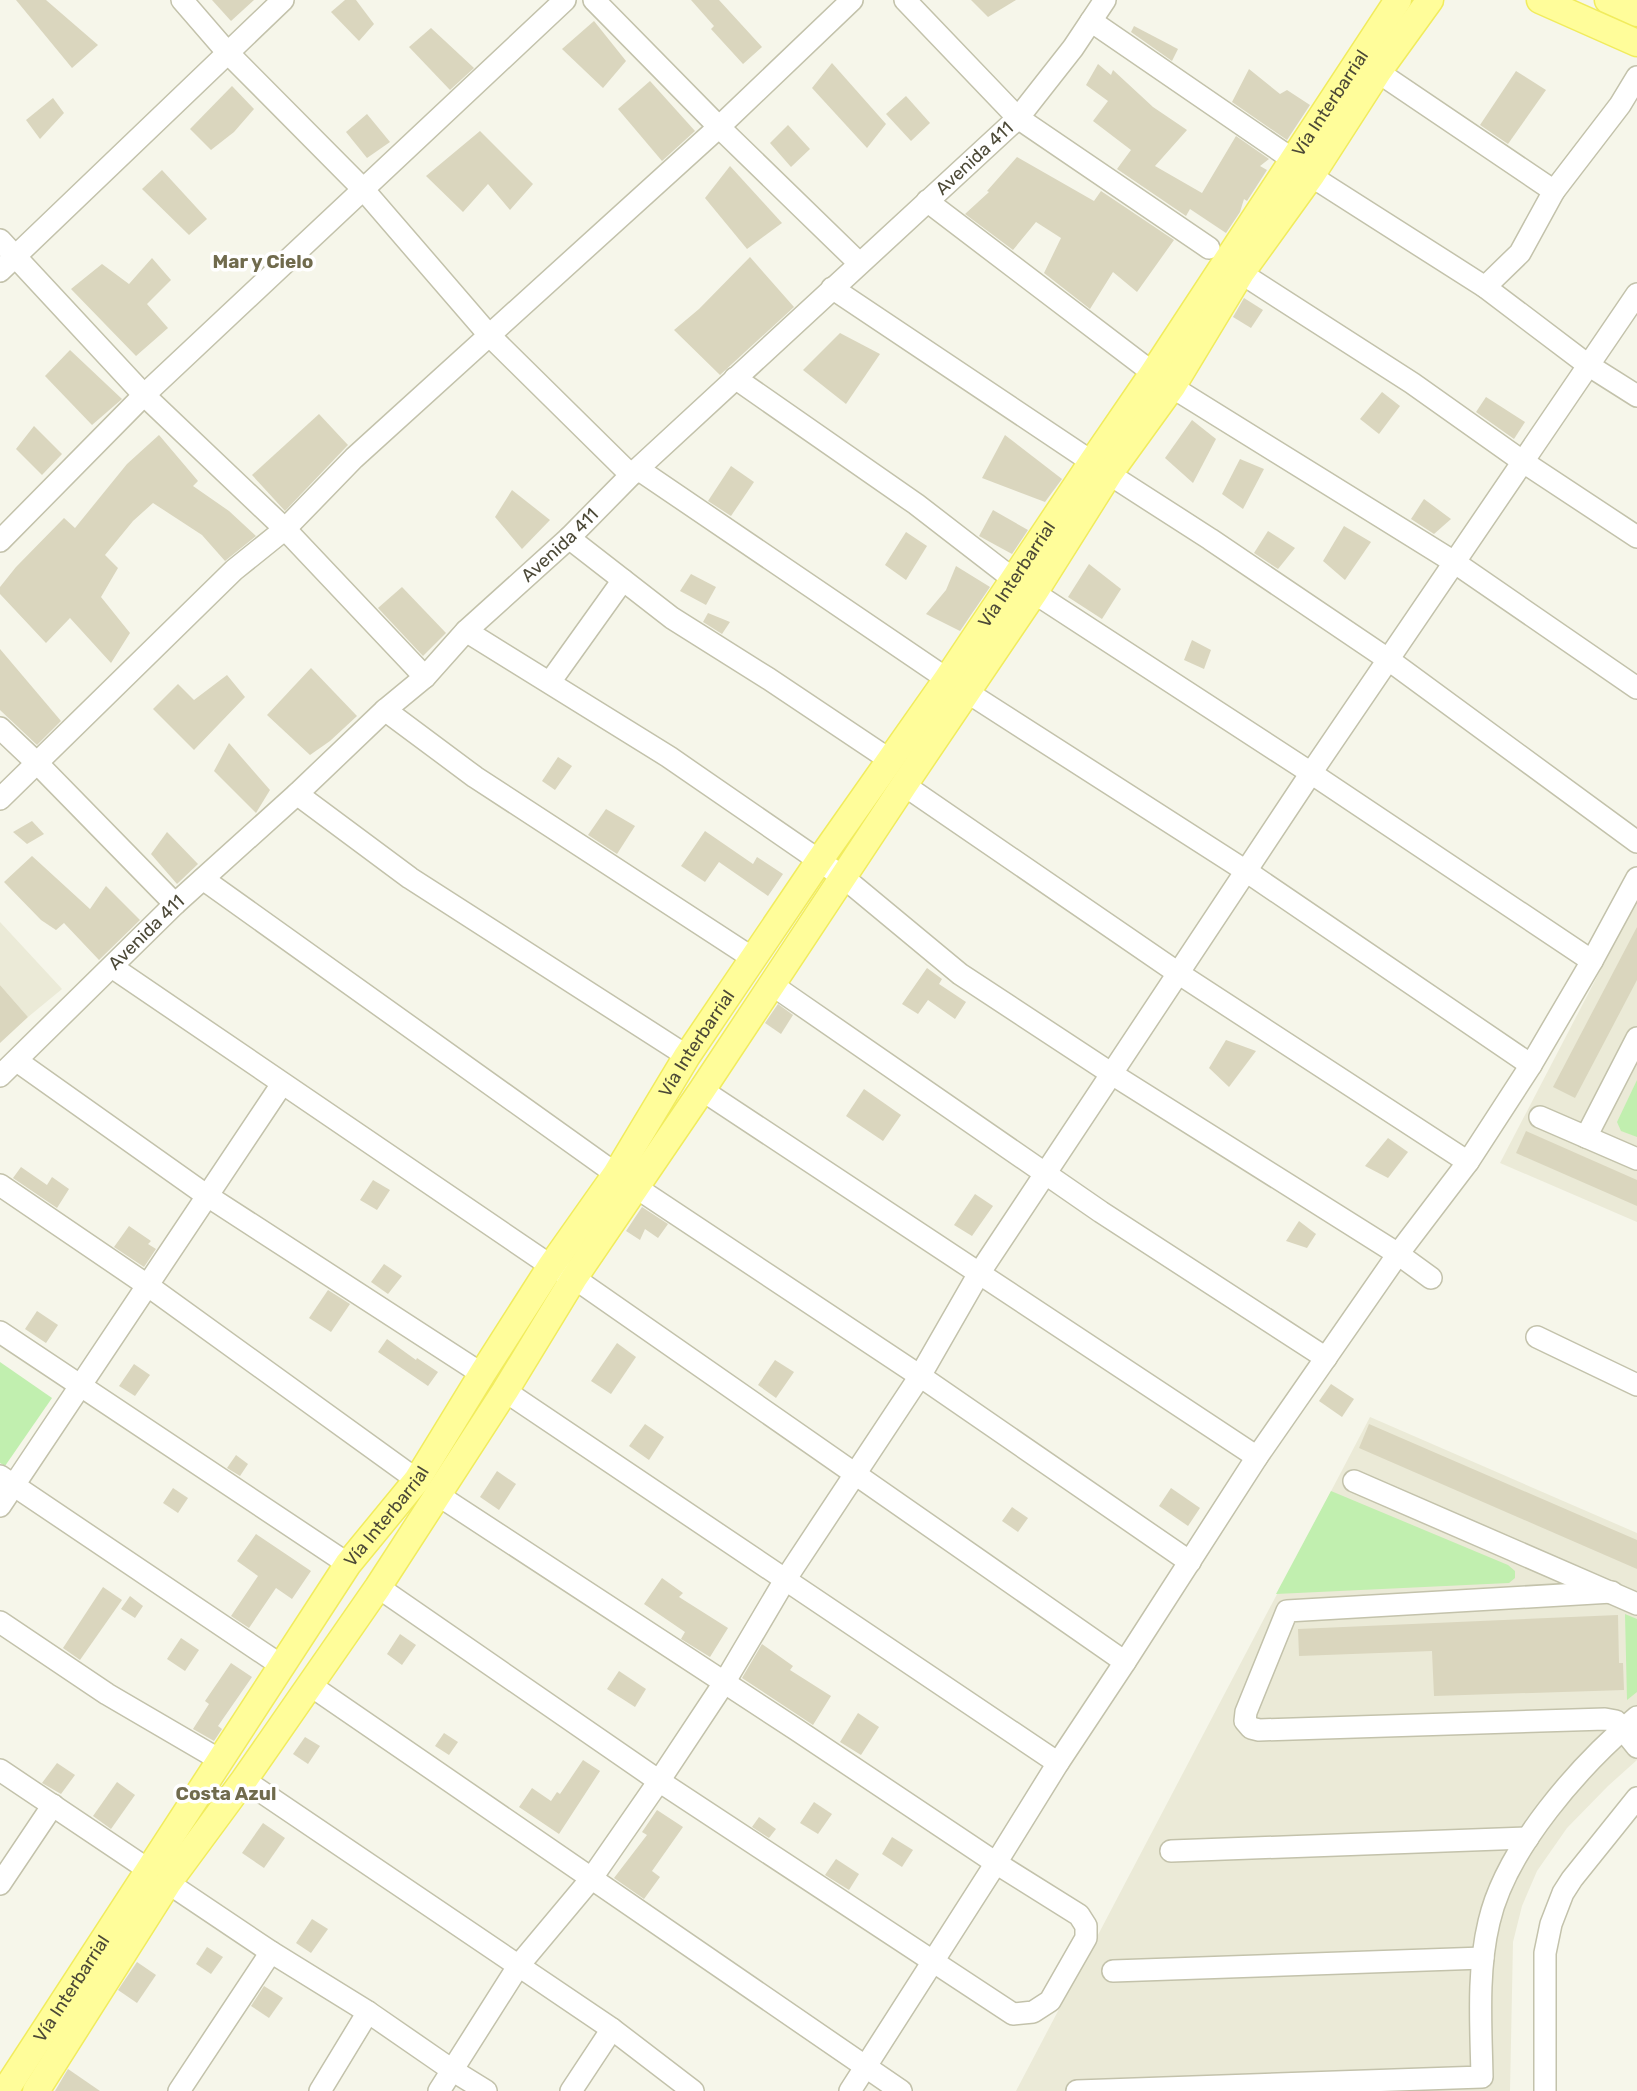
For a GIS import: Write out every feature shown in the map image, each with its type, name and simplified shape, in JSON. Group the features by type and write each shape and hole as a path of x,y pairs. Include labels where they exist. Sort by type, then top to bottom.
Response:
{"main road":[{"name":"Vía Interbarrial","path":"5,2091 158,1876 244,1780 378,1587 482,1374 562,1272 626,1181 702,1090 904,785 957,686 1101,468 1241,273 1398,0"},
{"name":"Vía Interbarrial","path":"1163,380 1301,167 1378,72 1430,0"},
{"path":"1540,0 1637,43"},
{"name":"Vía Interbarrial","path":"626,1181 687,1056 890,760 957,686"},
{"name":"Vía Interbarrial","path":"36,2091 158,1876 220,1760 348,1564 427,1488 505,1391 562,1272"}],"street":[{"path":"181,0 227,52 363,190 489,335 634,472 957,686 1245,871 1531,1065"},
{"path":"0,271 283,0"},
{"path":"0,541 144,395 565,0"},
{"path":"594,0 859,263"},
{"path":"0,799 234,570 285,529 354,458 719,127 852,0"},
{"path":"905,0 1018,118 1209,248"},
{"name":"Avenida 411","path":"0,1076 175,904 425,677 466,631 569,538 634,472 1018,118 1104,0"},
{"path":"1091,21 1301,167 1485,287 1588,365 1637,396"},
{"path":"1378,72 1554,191"},
{"path":"1485,287 1520,253 1554,191 1620,105 1637,77"},
{"path":"927,201 1163,380 1454,562 1637,688"},
{"path":"0,240 144,395 285,529 425,677"},
{"path":"1241,273 1412,383 1522,461 1637,537"},
{"path":"832,288 1389,660 1637,842"},
{"path":"439,2091 519,1965 591,1879 659,1781 724,1683 785,1580 920,1376 978,1275 1045,1173 1311,773 1637,294"},
{"path":"735,378 916,504 1024,586 1592,961"},
{"path":"569,538 672,618 890,760"},
{"path":"550,682 623,580"},
{"path":"466,631 669,757 843,877 960,974 1111,1074 1398,1254 1431,1278"},
{"path":"386,710 475,777 754,958"},
{"path":"0,727 175,904"},
{"path":"904,785 1178,973 1468,1162"},
{"path":"297,794 411,878 687,1056"},
{"path":"203,878 626,1181 920,1376 1190,1562"},
{"path":"850,2091 1058,1763 1257,1457 1398,1254 1468,1162 1531,1065 1637,878"},
{"path":"112,967 855,1472 1125,1662"},
{"path":"771,984 1111,1218 1326,1358"},
{"path":"1586,1137 1637,1038"},
{"path":"17,1061 206,1195 482,1374"},
{"path":"0,1506 7,1480 79,1386 282,1084"},
{"path":"702,1090 1257,1457"},
{"path":"1540,1117 1637,1159"},
{"path":"0,1185 147,1285 427,1488 1079,1915 1086,1926 1086,1938 1050,2001 1033,2012 1013,2014 659,1781 378,1587"},
{"path":"0,1332 348,1564"},
{"path":"1537,1337 1637,1385"},
{"path":"505,1391 1058,1763"},
{"path":"7,1480 282,1666"},
{"path":"1354,1481 1637,1604"},
{"path":"1612,1592 1287,1611 1246,1712 1245,1721 1251,1728 1259,1730 1605,1718 1630,1723"},
{"path":"0,1622 107,1694 220,1760"},
{"path":"310,1685 901,2091"},
{"path":"1630,1723 1637,1747"},
{"path":"1077,2091 1482,2077 1483,1958 1495,1900 1528,1838 1576,1778 1630,1723"},
{"path":"0,1770 271,1952 368,2012 486,2091"},
{"path":"244,1780 612,2029 693,2091"},
{"path":"1545,2091 1545,1953 1551,1924 1563,1893 1572,1879 1637,1798"},
{"path":"0,1884 53,1805"},
{"path":"1171,1851 1528,1838"},
{"path":"179,2091 271,1952"},
{"path":"1112,1971 1483,1958"},
{"path":"320,2091 368,2012"},
{"path":"571,2091 612,2029"}],"shaded area":[{"path":"1637,900 1637,1222 1500,1163"},
{"path":"0,922 62,989 28,1017 0,985"},
{"path":"1370,1417 1637,1533 1637,1760 1567,1828 1537,1871 1522,1906 1513,1942 1510,2091 1016,2091"}],"green space":[{"path":"1637,1080 1637,1137 1621,1131 1617,1122"},
{"path":"0,1362 52,1398 5,1466 0,1463"},
{"path":"1331,1491 1508,1565 1515,1571 1515,1578 1509,1583 1276,1594"},
{"path":"1625,1614 1637,1619 1637,1692 1627,1700"}],"building":[{"path":"16,0 46,0 98,45 72,68"},
{"path":"212,0 254,0 231,21"},
{"path":"345,0 356,0 374,24 359,41 331,12"},
{"path":"691,0 719,0 762,47 743,64 711,29 714,26"},
{"path":"971,0 1016,0 988,17"},
{"path":"594,21 626,61 603,88 562,49"},
{"path":"1134,26 1178,49 1172,61 1131,32"},
{"path":"431,28 474,68 450,90 409,47"},
{"path":"832,63 886,124 867,148 812,88"},
{"path":"1098,64 1111,75 1113,70 1153,107 1187,130 1155,166 1202,193 1236,136 1269,159 1260,166 1267,170 1247,201 1244,199 1240,212 1226,233 1190,209 1186,216 1117,169 1131,150 1093,121 1108,101 1086,85"},
{"path":"1249,69 1280,94 1287,90 1310,105 1287,140 1232,102"},
{"path":"1516,71 1546,90 1508,144 1480,125"},
{"path":"650,81 695,131 662,161 618,109"},
{"path":"232,86 254,109 234,132 211,150 190,129"},
{"path":"906,96 930,123 911,141 886,114"},
{"path":"53,98 64,113 40,139 26,120"},
{"path":"367,114 390,142 367,158 346,132"},
{"path":"788,125 810,149 791,167 770,143"},
{"path":"480,131 533,184 510,210 488,184 463,212 426,176"},
{"path":"1017,157 1094,201 1101,191 1174,240 1137,292 1113,272 1090,309 1044,273 1061,238 1036,222 1013,250 965,214 989,192 987,191"},
{"path":"730,166 782,223 747,249 705,198"},
{"path":"162,170 207,219 189,235 142,189"},
{"path":"750,257 794,307 720,375 674,330 699,309"},
{"path":"152,258 171,280 147,304 168,328 136,356 71,289 102,264 129,284"},
{"path":"1244,298 1263,310 1251,328 1233,317"},
{"path":"840,333 880,354 846,404 803,370"},
{"path":"70,350 122,399 92,425 45,376"},
{"path":"1382,392 1400,406 1379,434 1360,419"},
{"path":"1486,397 1525,422 1514,439 1476,412"},
{"path":"319,414 348,445 285,511 252,475"},
{"path":"1192,420 1216,439 1193,483 1165,458"},
{"path":"34,426 62,454 42,475 16,449"},
{"path":"159,435 198,481 193,486 229,511 256,536 225,561 202,535 153,503 133,521 105,555 118,568 101,597 130,633 111,663 70,618 46,643 0,594 0,587 64,518 75,528 127,464"},
{"path":"1005,435 1062,479 1045,502 982,478"},
{"path":"1240,459 1264,469 1243,509 1222,494"},
{"path":"731,466 754,482 731,516 708,501"},
{"path":"512,490 550,520 522,549 495,517"},
{"path":"1424,499 1451,519 1434,534 1411,519"},
{"path":"993,510 1028,530 1012,554 979,536"},
{"path":"1344,526 1371,542 1345,580 1323,561"},
{"path":"1268,531 1295,548 1278,569 1254,553"},
{"path":"906,532 927,546 906,580 885,565"},
{"path":"1089,564 1121,589 1102,619 1068,597"},
{"path":"956,566 990,587 960,631 926,614 946,590"},
{"path":"691,574 716,587 706,605 680,591"},
{"path":"402,587 446,633 423,656 378,608"},
{"path":"708,613 730,622 722,634 703,622"},
{"path":"1192,640 1211,650 1204,669 1184,660"},
{"path":"0,649 61,721 37,745 0,710"},
{"path":"311,668 357,716 310,755 267,715"},
{"path":"227,675 245,697 194,750 153,709 178,684 194,700"},
{"path":"229,743 270,790 256,813 214,771"},
{"path":"558,757 572,766 555,790 542,781"},
{"path":"606,809 635,826 617,854 588,835"},
{"path":"32,821 44,834 27,844 13,832"},
{"path":"705,831 753,864 757,857 783,874 768,896 719,862 705,882 681,866"},
{"path":"167,832 198,864 177,884 151,854"},
{"path":"32,856 90,909 106,886 140,920 99,960 64,923 56,930 41,920 4,882"},
{"path":"1637,927 1637,980 1575,1098 1553,1087"},
{"path":"927,968 942,979 939,984 966,1002 955,1019 928,1000 918,1014 902,1004"},
{"path":"0,985 28,1017 0,1043"},
{"path":"778,1004 793,1015 781,1034 765,1023"},
{"path":"1226,1040 1256,1051 1229,1087 1209,1068"},
{"path":"864,1089 901,1115 883,1141 846,1116"},
{"path":"1526,1131 1637,1180 1637,1206 1516,1153"},
{"path":"1388,1138 1408,1152 1388,1178 1365,1166"},
{"path":"21,1167 47,1185 52,1177 69,1189 57,1208 13,1178"},
{"path":"373,1180 390,1190 377,1210 360,1200"},
{"path":"975,1194 993,1206 972,1236 954,1225"},
{"path":"642,1207 668,1224 658,1238 645,1229 640,1240 626,1231"},
{"path":"1299,1221 1316,1234 1307,1248 1286,1241"},
{"path":"129,1226 151,1241 148,1244 156,1249 144,1267 114,1247"},
{"path":"384,1264 402,1276 388,1294 371,1282"},
{"path":"328,1290 350,1304 331,1332 309,1318"},
{"path":"37,1311 58,1325 46,1343 25,1329"},
{"path":"387,1339 438,1372 428,1386 378,1352"},
{"path":"617,1343 636,1357 611,1394 591,1381"},
{"path":"775,1360 794,1372 776,1398 758,1385"},
{"path":"134,1364 150,1375 135,1396 119,1386"},
{"path":"1331,1384 1354,1399 1342,1417 1319,1401"},
{"path":"645,1424 664,1437 649,1460 629,1446"},
{"path":"1369,1424 1637,1540 1637,1569 1359,1448"},
{"path":"236,1455 248,1464 240,1476 227,1468"},
{"path":"497,1471 516,1484 499,1510 480,1497"},
{"path":"173,1488 188,1498 178,1513 163,1503"},
{"path":"1171,1488 1200,1508 1188,1526 1159,1506"},
{"path":"1012,1507 1028,1518 1018,1532 1002,1521"},
{"path":"256,1534 311,1571 292,1599 276,1588 249,1628 231,1616 258,1576 237,1561"},
{"path":"662,1578 683,1593 679,1597 728,1628 710,1657 681,1639 685,1632 644,1604"},
{"path":"103,1587 122,1600 80,1660 63,1648"},
{"path":"130,1596 143,1606 135,1618 121,1609"},
{"path":"1618,1615 1619,1663 1623,1663 1624,1690 1434,1696 1432,1651 1299,1656 1298,1629"},
{"path":"400,1634 416,1645 402,1665 387,1654"},
{"path":"181,1638 199,1650 185,1671 167,1659"},
{"path":"762,1644 793,1666 790,1670 831,1696 813,1725 742,1678"},
{"path":"231,1663 252,1677 218,1726 222,1729 214,1741 193,1729 209,1704 205,1701"},
{"path":"619,1671 646,1689 635,1707 607,1689"},
{"path":"858,1713 879,1727 861,1755 840,1742"},
{"path":"444,1733 458,1742 449,1755 435,1746"},
{"path":"305,1737 320,1746 308,1764 293,1754"},
{"path":"583,1760 600,1771 559,1834 519,1807 532,1788 551,1801 557,1792 560,1794"},
{"path":"57,1763 75,1775 61,1794 42,1783"},
{"path":"117,1782 135,1795 111,1829 93,1816"},
{"path":"814,1802 832,1814 818,1834 800,1823"},
{"path":"657,1810 683,1827 652,1871 660,1877 644,1899 614,1878 647,1835 642,1832"},
{"path":"759,1817 776,1829 769,1838 752,1827"},
{"path":"263,1823 285,1838 264,1868 242,1853"},
{"path":"892,1837 913,1850 902,1867 882,1854"},
{"path":"836,1859 859,1874 849,1890 825,1875"},
{"path":"312,1919 328,1929 311,1953 296,1943"},
{"path":"207,1947 223,1957 211,1974 196,1964"},
{"path":"137,1962 156,1975 137,2003 118,1990"},
{"path":"264,1986 283,1998 269,2018 251,2006"},
{"path":"68,2069 100,2091 55,2091"}],"district":[{"name":"Mar y Cielo","path":"263,261"},
{"name":"Costa Azul","path":"226,1793"}]}
